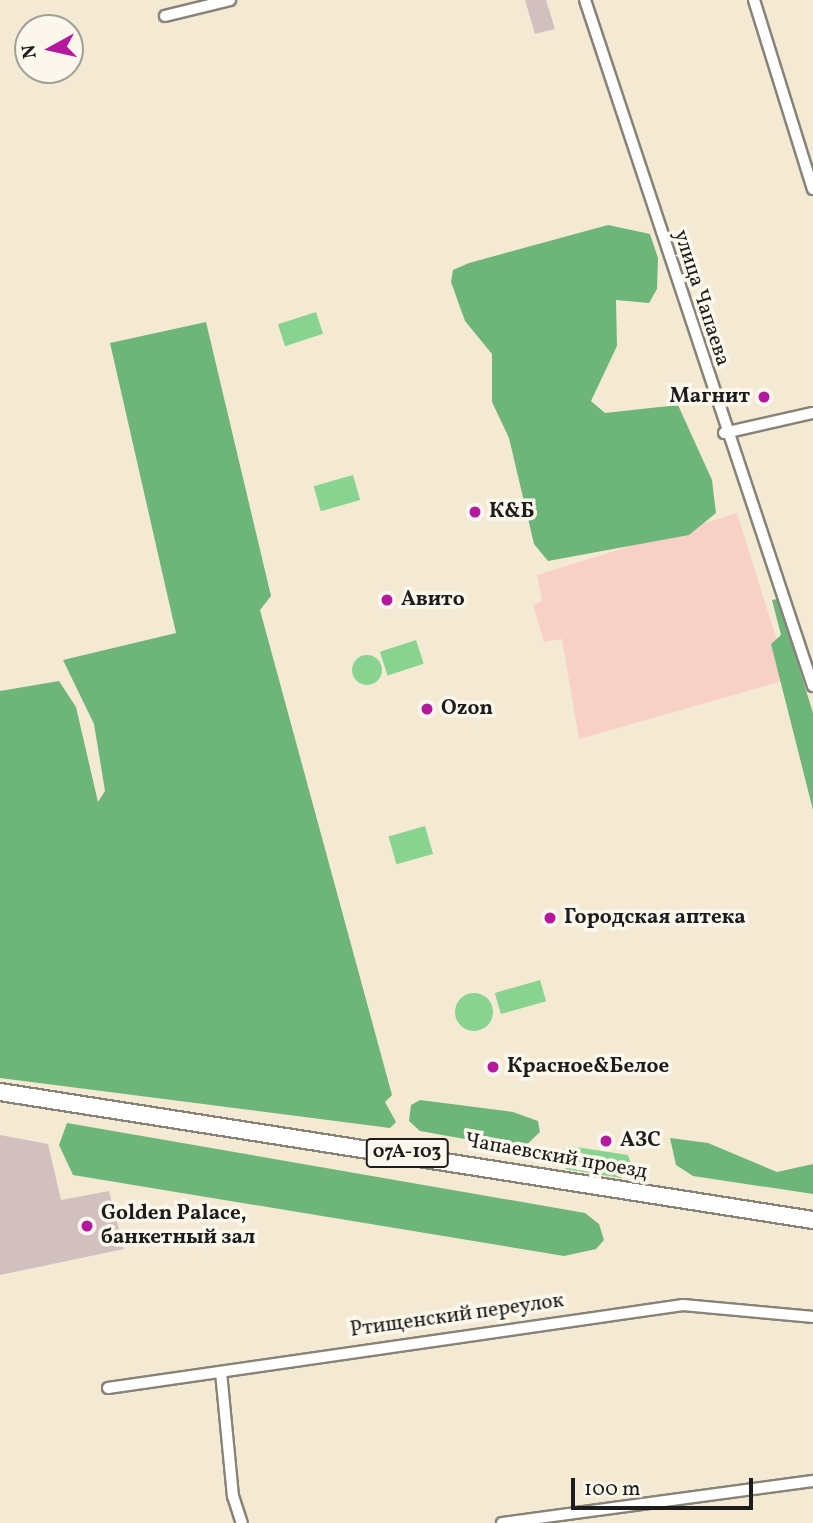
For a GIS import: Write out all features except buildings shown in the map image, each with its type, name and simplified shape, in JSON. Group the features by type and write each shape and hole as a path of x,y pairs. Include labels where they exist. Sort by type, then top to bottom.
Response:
{"main road":[{"name":"Чапаевский проезд","path":"0,1092 813,1220"}],"street":[{"path":"165,16 230,0"},
{"name":"улица Чапаева","path":"585,0 724,433 813,686"},
{"path":"754,0 813,189"},
{"path":"724,433 813,413"},
{"name":"Ртищенский переулок","path":"108,1388 683,1305 813,1317"},
{"path":"221,1372 233,1496 242,1523"},
{"path":"502,1523 813,1480"}],"shaded area":[{"path":"525,0 546,0 555,29 535,34"},
{"path":"737,513 789,679 579,739 562,639 544,642 533,605 542,601 537,575"},
{"path":"0,1135 48,1144 61,1200 109,1191 124,1249 0,1275"}],"green space":[{"path":"608,225 650,234 658,258 657,289 649,303 616,300 617,346 591,401 605,413 678,405 712,480 716,513 689,535 548,561 534,544 509,438 492,402 492,354 465,321 451,282 453,270 469,263"},
{"path":"316,312 323,334 285,346 278,324"},
{"path":"206,322 271,596 260,610 392,1095 385,1102 396,1122 390,1128 0,1078 0,691 59,681 76,707 98,802 105,791 94,724 63,660 176,633 110,343"},
{"path":"353,475 360,500 321,511 314,486"},
{"path":"778,599 813,713 813,810 771,644 781,635 772,600"},
{"path":"416,640 424,664 388,676 380,652"},
{"path":"367,655 378,659 382,670 378,681 367,685 356,681 352,670 356,659"},
{"path":"425,826 433,854 396,864 388,836"},
{"path":"540,980 546,1001 501,1014 495,993"},
{"path":"474,993 487,999 493,1012 487,1025 474,1031 461,1025 455,1012 461,999"},
{"path":"420,1100 513,1112 538,1121 540,1132 522,1149 420,1131 409,1121 411,1105"},
{"path":"67,1123 585,1213 599,1224 604,1240 596,1249 564,1256 73,1175 59,1145"},
{"path":"670,1138 708,1143 777,1172 813,1164 813,1194 693,1176 676,1165"},
{"path":"569,1146 628,1155 634,1172 621,1178 565,1169 560,1152"}],"place":[{"name":"Магнит","path":"764,397"},
{"name":"К&Б","path":"475,512"},
{"name":"Авито","path":"387,600"},
{"name":"Ozon","path":"427,709"},
{"name":"Городская аптека","path":"550,918"},
{"name":"Красное&Белое","path":"493,1067"},
{"name":"АЗС","path":"606,1141"},
{"name":"Golden Palace, банкетный зал","path":"87,1226"}]}
